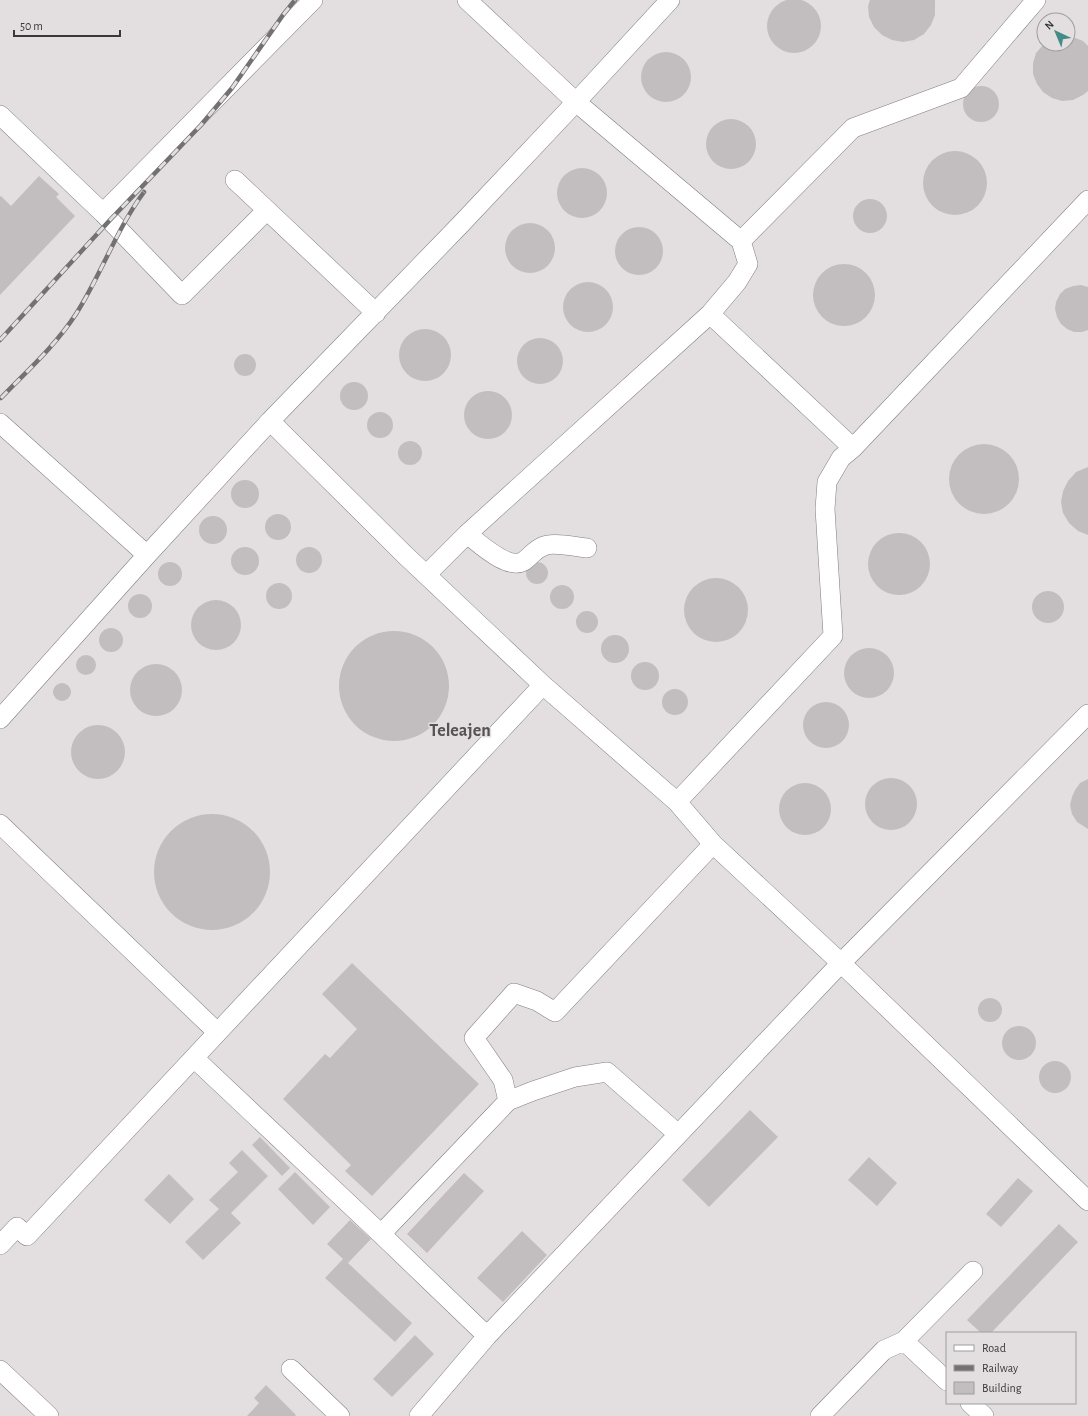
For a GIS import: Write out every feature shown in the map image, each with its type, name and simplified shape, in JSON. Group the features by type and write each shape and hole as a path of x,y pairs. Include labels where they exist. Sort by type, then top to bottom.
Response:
{"lane":[{"path":"426,575 468,534 710,314 737,282 748,264 741,241 576,102 468,0"},
{"path":"0,719 270,421 376,313 576,102 670,0"},
{"path":"741,241 853,128 961,88 1036,0"},
{"path":"103,213 305,1"},
{"path":"0,115 103,213 182,295 266,210"},
{"path":"235,180 376,313"},
{"path":"677,802 833,636 825,509 827,482 841,458 853,448 1088,200"},
{"path":"710,314 853,448"},
{"path":"270,421 405,555 543,685 677,802 713,844 841,963 1088,1201"},
{"path":"0,423 147,555"},
{"path":"468,534 492,553 505,561 514,563 523,562 533,552 545,545 587,548"},
{"path":"0,1245 17,1227 27,1236 543,685"},
{"path":"420,1416 487,1336 678,1134 841,963 1088,714"},
{"path":"0,824 217,1032"},
{"path":"508,1101 503,1080 474,1038 514,993 537,1001 555,1012 713,844"},
{"path":"194,1058 487,1336"},
{"path":"381,1234 508,1101 533,1091 575,1077 607,1072 678,1134"},
{"path":"820,1416 884,1350 904,1341 973,1271"},
{"path":"904,1341 946,1380"},
{"path":"291,1369 340,1416"},
{"path":"0,1370 48,1416"},
{"path":"971,1404 984,1416"}],"building":[{"path":"789,-1 799,-1 809,3 817,11 821,21 821,31 817,41 809,49 799,53 789,53 779,49 771,41 767,31 767,21 771,11 779,3"},
{"path":"870,0 935,0 935,15 931,25 924,34 914,40 903,42 892,40 882,35 874,27 869,17 868,6"},
{"path":"1076,38 1083,41 1088,46 1088,91 1073,100 1062,101 1052,98 1043,92 1037,84 1033,74 1033,63 1036,53 1076,52"},
{"path":"661,52 671,52 684,59 691,72 691,82 684,95 671,102 661,102 652,98 645,91 641,82 641,72 645,63 652,56"},
{"path":"981,86 994,91 999,104 994,117 981,122 968,117 963,104 968,91"},
{"path":"731,119 740,121 751,130 756,144 754,153 745,164 731,169 722,167 711,158 706,144 708,135 717,124"},
{"path":"955,151 973,157 981,165 987,183 981,201 973,209 955,215 937,209 929,201 923,183 929,165 937,157"},
{"path":"582,168 591,170 602,179 607,193 605,202 596,213 582,218 573,216 562,207 557,193 559,184 568,173"},
{"path":"39,176 59,194 56,197 75,216 0,295 0,197 1,196 11,206"},
{"path":"867,199 873,199 877,200 884,206 887,216 886,223 880,230 873,233 867,233 863,232 856,226 853,219 853,213 854,209 860,202"},
{"path":"530,223 540,225 548,230 553,238 555,248 553,258 548,266 540,271 530,273 520,271 512,266 507,258 505,248 507,238 512,230 520,225"},
{"path":"639,227 648,229 656,234 661,242 663,251 661,260 656,268 648,273 639,275 630,273 622,268 617,260 615,251 617,242 622,234 630,229"},
{"path":"838,264 850,264 866,273 873,283 875,295 873,307 866,317 850,326 838,326 827,321 818,312 813,301 813,289 818,278 827,269"},
{"path":"583,282 593,282 606,289 613,302 613,312 606,325 593,332 583,332 574,328 567,321 563,312 563,302 567,293 574,286"},
{"path":"1081,285 1088,287 1088,330 1074,332 1061,324 1055,309 1056,302 1060,294 1065,289"},
{"path":"425,329 435,331 443,337 449,345 451,355 449,365 443,373 435,379 425,381 415,379 407,373 401,365 399,355 401,345 407,337 415,331"},
{"path":"540,338 553,342 559,348 563,361 559,374 553,380 540,384 527,380 521,374 517,361 521,348 527,342"},
{"path":"241,354 249,354 256,361 256,369 249,376 241,376 234,369 234,361"},
{"path":"354,382 364,386 368,396 364,406 354,410 344,406 340,396 344,386"},
{"path":"488,391 497,393 505,398 510,406 512,415 510,424 505,432 497,437 488,439 479,437 471,432 466,424 464,415 466,406 471,398 479,393"},
{"path":"380,412 389,416 393,425 389,434 380,438 371,434 367,425 371,416"},
{"path":"410,441 419,444 422,453 419,462 410,465 401,462 398,453 401,444"},
{"path":"984,444 997,447 1009,454 1016,466 1019,479 1016,492 1009,504 997,511 984,514 971,511 959,504 952,492 949,479 952,466 959,454 971,447"},
{"path":"1088,467 1088,535 1078,531 1069,523 1063,513 1061,502 1063,491 1068,481 1076,472"},
{"path":"245,480 255,484 259,494 255,504 245,508 235,504 231,494 235,484"},
{"path":"278,514 287,518 291,527 287,536 278,540 269,536 265,527 269,518"},
{"path":"213,516 223,520 227,530 223,540 213,544 203,540 199,530 203,520"},
{"path":"899,533 911,535 921,542 928,552 930,564 928,576 921,586 911,593 899,595 887,593 877,586 870,576 868,564 870,552 877,542 887,535"},
{"path":"245,547 255,551 259,561 255,571 245,575 235,571 231,561 235,551"},
{"path":"309,547 318,551 322,560 318,569 309,573 300,569 296,560 300,551"},
{"path":"170,562 179,565 182,574 179,583 170,586 161,583 158,574 161,565"},
{"path":"537,562 545,565 548,573 545,581 537,584 529,581 526,573 529,565"},
{"path":"716,578 734,583 739,587 743,592 748,610 743,628 739,633 734,637 716,642 698,637 693,633 689,628 684,610 689,592 693,587 698,583"},
{"path":"279,583 288,587 292,596 288,605 279,609 270,605 266,596 270,587"},
{"path":"562,585 567,586 573,592 573,602 567,608 562,609 557,608 551,602 550,597 551,592 557,586"},
{"path":"1045,591 1051,591 1061,598 1064,607 1063,613 1057,620 1051,623 1045,623 1035,616 1032,610 1032,604 1039,594"},
{"path":"140,594 145,595 151,601 151,611 145,617 140,618 135,617 129,611 128,606 129,601 135,595"},
{"path":"211,600 221,600 234,607 241,620 241,630 234,643 221,650 211,650 202,646 195,639 191,630 191,620 195,611 202,604"},
{"path":"587,611 595,614 598,622 595,630 587,633 579,630 576,622 579,614"},
{"path":"111,628 116,629 122,635 122,645 116,651 111,652 106,651 100,645 99,640 100,635 106,629"},
{"path":"394,631 415,635 425,640 433,647 440,655 445,665 449,686 445,707 440,717 433,725 425,732 415,737 394,741 373,737 363,732 355,725 348,717 343,707 339,686 343,665 348,655 355,647 363,640 373,635"},
{"path":"615,635 625,639 629,649 625,659 615,663 605,659 601,649 605,639"},
{"path":"869,648 878,650 887,655 892,664 894,673 892,682 887,691 878,696 869,698 860,696 851,691 846,682 844,673 846,664 851,655 860,650"},
{"path":"82,655 90,655 96,661 96,669 90,675 82,675 76,669 76,661"},
{"path":"645,662 655,666 659,676 655,686 645,690 635,686 631,676 635,666"},
{"path":"151,664 161,664 175,671 182,685 182,695 175,709 161,716 151,716 141,712 134,705 130,695 130,685 134,675 141,668"},
{"path":"62,683 68,686 71,692 68,698 62,701 56,698 53,692 56,686"},
{"path":"675,689 684,693 688,702 684,711 675,715 666,711 662,702 666,693"},
{"path":"831,702 835,703 845,712 848,716 848,734 839,744 831,748 821,748 813,744 804,734 803,720 807,712 817,703"},
{"path":"98,725 108,727 117,733 123,742 125,752 123,762 117,771 108,777 98,779 88,777 79,771 73,762 71,752 73,742 79,733 88,727"},
{"path":"891,778 901,780 909,786 915,794 917,804 915,814 909,822 901,828 891,830 881,828 873,822 867,814 865,804 867,794 873,786 881,780"},
{"path":"1088,779 1088,829 1077,822 1072,814 1070,805 1075,790 1080,783"},
{"path":"800,783 810,783 824,790 831,804 831,814 824,828 810,835 800,835 790,831 783,824 779,814 779,804 783,794 790,787"},
{"path":"212,814 234,818 253,831 266,850 270,872 266,894 253,913 234,926 212,930 190,926 171,913 158,894 154,872 158,850 171,831 190,818"},
{"path":"352,963 479,1084 372,1196 345,1171 351,1165 283,1099 325,1054 330,1058 357,1029 322,994"},
{"path":"990,998 998,1002 1002,1010 998,1018 990,1022 982,1018 978,1010 982,1002"},
{"path":"1016,1026 1022,1026 1026,1027 1033,1033 1036,1043 1035,1050 1029,1057 1022,1060 1016,1060 1012,1059 1005,1053 1002,1046 1002,1040 1003,1036 1009,1029"},
{"path":"1052,1061 1058,1061 1067,1065 1071,1077 1067,1089 1058,1093 1052,1093 1043,1089 1039,1080 1039,1074 1043,1065"},
{"path":"750,1110 778,1137 709,1207 682,1180"},
{"path":"260,1137 290,1168 282,1176 252,1145"},
{"path":"242,1150 268,1176 231,1213 241,1223 203,1260 185,1242 219,1209 209,1200 238,1172 229,1163"},
{"path":"869,1157 897,1183 877,1206 848,1180"},
{"path":"295,1172 330,1207 313,1225 278,1189"},
{"path":"464,1173 484,1191 427,1253 407,1234"},
{"path":"169,1174 194,1199 170,1224 144,1200"},
{"path":"1018,1178 1033,1191 1001,1227 986,1214"},
{"path":"350,1220 371,1239 348,1263 412,1323 395,1342 325,1278 343,1259 327,1244"},
{"path":"1059,1224 1078,1242 992,1332 980,1332 967,1320"},
{"path":"522,1231 547,1255 503,1302 477,1278"},
{"path":"415,1335 434,1354 392,1397 373,1379"},
{"path":"266,1385 296,1415 295,1416 247,1416 259,1403 254,1398"}],"railway":[{"path":"0,340 110,220 201,125 232,88 295,0"},
{"path":"1,398 50,348 68,326 85,299 125,222 144,192"}],"district":[{"name":"Teleajen","path":"460,730"}]}
